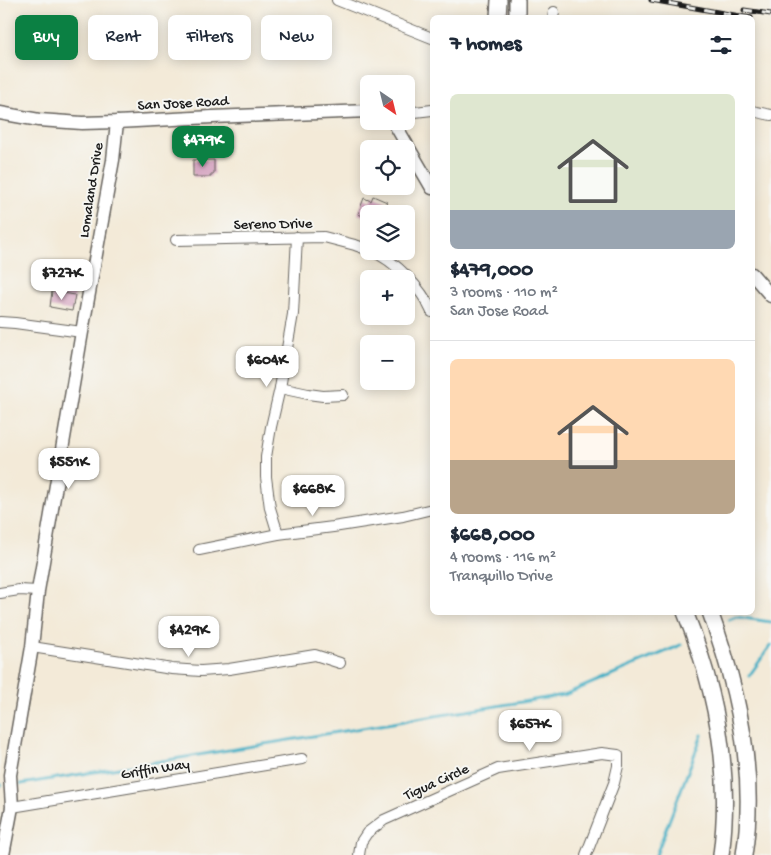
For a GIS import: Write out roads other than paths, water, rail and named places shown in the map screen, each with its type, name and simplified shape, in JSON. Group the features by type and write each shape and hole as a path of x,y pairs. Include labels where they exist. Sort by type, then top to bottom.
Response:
{"main road":[{"path":"498,15 499,0"},
{"path":"517,0 517,15"},
{"path":"686,615 707,674 718,722 724,788 724,833 720,855"},
{"path":"711,615 728,662 744,736 748,802 744,855"}],"street":[{"path":"337,0 430,37"},
{"path":"415,112 430,110"},
{"name":"San Jose Road","path":"0,113 39,120 82,123 360,111"},
{"path":"755,112 771,115"},
{"name":"Lomaland Drive","path":"3,855 12,807 10,775 32,647 38,591 113,160 117,122"},
{"path":"398,130 430,185"},
{"path":"278,534 270,508 266,477 266,457 293,314 297,237"},
{"name":"Sereno Drive","path":"176,240 324,237 360,247"},
{"name":"Sereno Drive","path":"385,260 415,285 430,308"},
{"path":"755,277 771,296"},
{"path":"0,322 15,322 82,332"},
{"path":"280,388 323,396 343,395"},
{"path":"199,550 278,534 350,524 430,509"},
{"path":"0,593 19,590 38,591"},
{"path":"32,647 201,672 229,670 315,655 340,663"},
{"name":"Tigua Circle","path":"359,855 361,842 367,833 384,820 498,769 602,753 618,755 618,766 614,783 586,855"},
{"name":"Griffin Way","path":"12,807 302,759"}],"waterway":[{"path":"729,620 736,617 771,622"},
{"path":"21,784 564,695 681,645"},
{"path":"749,676 771,645"},
{"path":"656,855 702,735"}],"railway":[{"path":"651,0 734,15"},
{"path":"744,10 771,14"}]}
